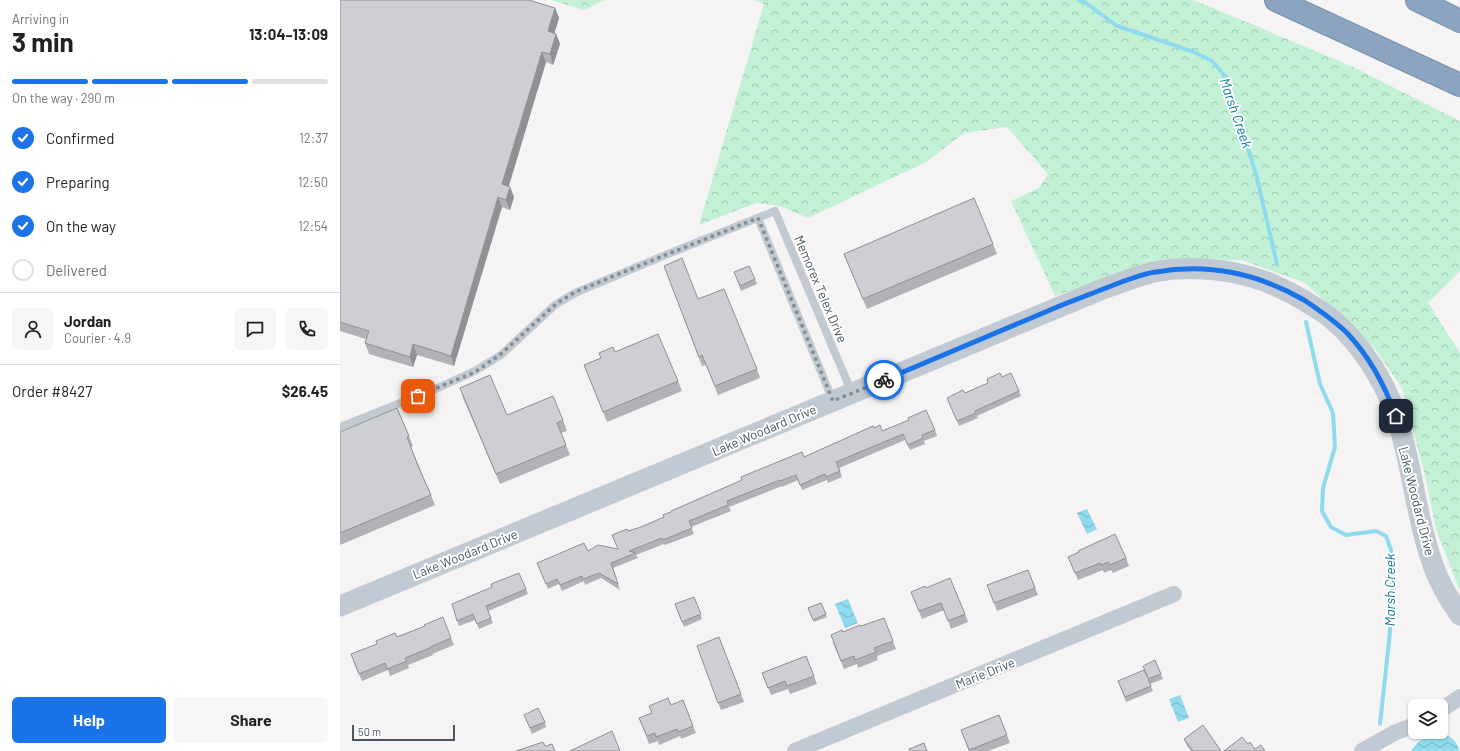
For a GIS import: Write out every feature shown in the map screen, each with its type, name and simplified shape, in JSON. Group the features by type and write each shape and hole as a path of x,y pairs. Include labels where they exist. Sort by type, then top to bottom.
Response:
{"highway":[{"path":"1276,0 1460,85"},
{"path":"1417,0 1460,21"}],"street":[{"name":"Lake Woodard Drive","path":"340,606 1105,288 1154,272 1177,269 1216,270 1260,279 1278,286 1320,310 1347,333 1373,369 1386,391 1396,416 1430,558 1437,574 1460,615"},
{"name":"Marie Drive","path":"795,751 1174,594"},
{"path":"1448,705 1460,697"},
{"path":"1364,750 1396,732 1408,728"}],"lane":[{"name":"Memorex Telex Drive","path":"340,427 475,372 501,354 556,304 575,292 775,211 842,397"},
{"path":"758,218 842,397"}],"green space":[{"path":"551,0 605,0 584,10"},
{"path":"754,0 1194,0 1351,66 1460,121 1460,271 1428,303 1460,353 1460,591 1436,529 1425,475 1402,388 1376,350 1305,283 1242,260 1148,264 1055,296 1011,201 1039,188 1048,174 1007,127 964,133 926,162 808,218 780,206 756,203 699,225 764,4"}],"water":[{"path":"1087,509 1097,529 1087,534 1077,513"},
{"path":"848,599 858,623 845,628 835,604"},
{"path":"1180,695 1189,718 1178,722 1169,699"},
{"path":"1448,736 1455,741 1459,751 1411,751 1416,744 1423,739 1448,739"}],"building":[{"path":"340,0 529,0 555,8 548,31 556,34 550,54 542,52 502,184 510,187 506,200 498,197 451,356 413,344 410,357 365,343 369,331 340,322"},
{"path":"974,198 993,244 863,299 844,254"},
{"path":"682,258 698,299 724,289 757,369 715,386 702,355 699,357 664,266"},
{"path":"749,266 755,279 740,286 734,272"},
{"path":"658,334 678,381 603,412 584,365 601,358 599,353 613,347 615,352"},
{"path":"1000,373 1002,377 1011,373 1019,391 957,421 947,398 963,390 965,393 988,383 987,379"},
{"path":"490,375 507,415 553,396 563,420 557,423 566,445 496,474 460,388"},
{"path":"397,408 409,436 407,437 418,466 431,495 340,533 340,432"},
{"path":"926,410 935,430 922,435 923,438 908,445 903,434 836,462 840,471 826,477 825,474 800,485 796,475 780,480 727,501 728,505 689,521 692,528 663,540 662,538 629,551 636,553 611,563 618,584 599,573 583,579 582,576 560,585 557,579 546,584 537,563 584,543 588,551 598,545 618,549 612,535 627,529 628,531 641,527 664,517 663,515 671,511 742,480 741,477 802,452 804,457 873,426 874,428 880,425 882,431 909,420 908,418"},
{"path":"1115,534 1126,558 1110,565 1108,562 1102,565 1100,563 1075,573 1068,557"},
{"path":"1028,570 1035,588 994,603 987,585"},
{"path":"519,573 526,589 486,606 491,618 477,624 473,614 457,621 452,604 492,587 491,584"},
{"path":"950,578 965,614 948,621 941,603 919,611 911,592 925,586 926,588"},
{"path":"694,597 701,614 682,622 675,604"},
{"path":"821,603 826,614 813,620 808,608"},
{"path":"443,617 451,638 405,658 407,661 387,669 385,663 359,674 351,654 377,644 376,641 395,633 397,637"},
{"path":"884,618 893,641 874,648 876,652 855,660 854,656 841,661 831,635 842,630 843,632"},
{"path":"719,637 741,694 718,703 697,646"},
{"path":"806,656 814,676 787,686 785,681 768,688 762,673"},
{"path":"1155,660 1161,674 1148,679 1151,686 1125,697 1118,681 1144,670 1148,678 1143,666"},
{"path":"668,698 671,705 683,700 693,726 678,732 677,729 656,737 655,733 647,736 639,718 652,713 649,706"},
{"path":"538,708 545,722 530,728 524,715"},
{"path":"999,715 1007,735 969,750 961,730"},
{"path":"1203,725 1221,751 1193,751 1184,739"},
{"path":"612,731 620,751 570,751"},
{"path":"1242,737 1248,744 1250,742 1255,749 1261,745 1265,751 1224,751"},
{"path":"543,742 545,746 552,744 555,751 516,751"},
{"path":"924,743 927,751 910,751 909,749"}],"waterway":[{"name":"Marsh Creek","path":"1079,0 1086,3 1117,26 1194,52 1212,61 1225,76 1256,174 1277,264"},
{"name":"Marsh Creek","path":"1306,322 1320,384 1333,413 1335,447 1323,488 1322,511 1331,527 1346,535 1376,531 1386,536 1391,550 1390,632 1380,724"}],"way so far":[{"path":"418,396 475,372 501,354 524,335 556,304 575,292 758,218 833,401 884,380"}],"route":[{"path":"884,380 1105,288 1134,278 1154,272 1177,269 1222,270 1260,279 1278,286 1320,310 1332,319 1347,333 1373,369 1386,391 1396,416"}]}
